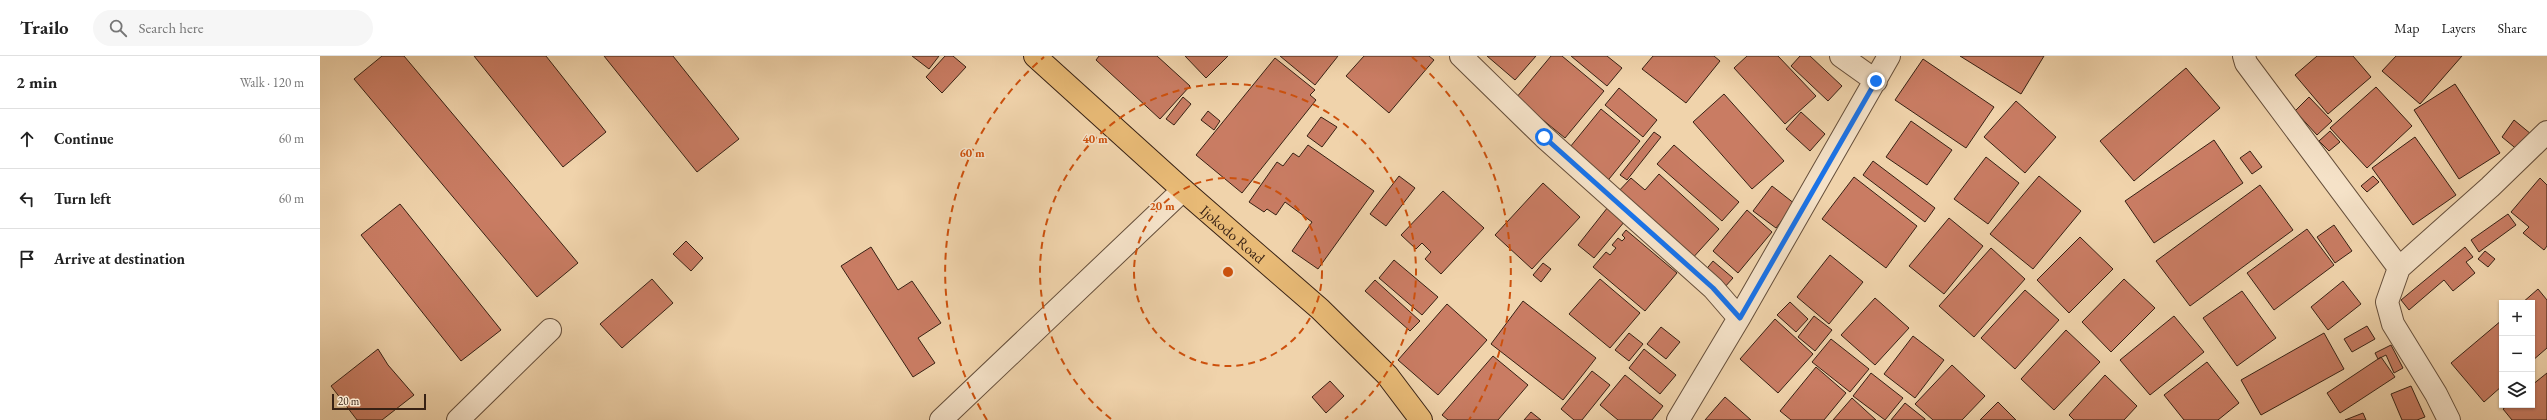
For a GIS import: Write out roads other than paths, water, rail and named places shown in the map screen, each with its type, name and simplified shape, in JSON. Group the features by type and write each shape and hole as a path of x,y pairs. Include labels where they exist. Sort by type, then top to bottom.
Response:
{"main road":[{"name":"Ijokodo Road","path":"1035,56 1182,190 1320,309 1387,375 1421,420"}],"street":[{"path":"1461,56 1544,137 1713,288 1740,318"},
{"path":"1841,56 1876,81"},
{"path":"1678,420 1740,318 1889,56"},
{"path":"2244,56 2250,69 2399,268"},
{"path":"2449,420 2436,394 2393,324 2387,302 2399,268 2490,187 2547,132"},
{"path":"941,420 1182,190"},
{"path":"458,420 550,330"}]}
